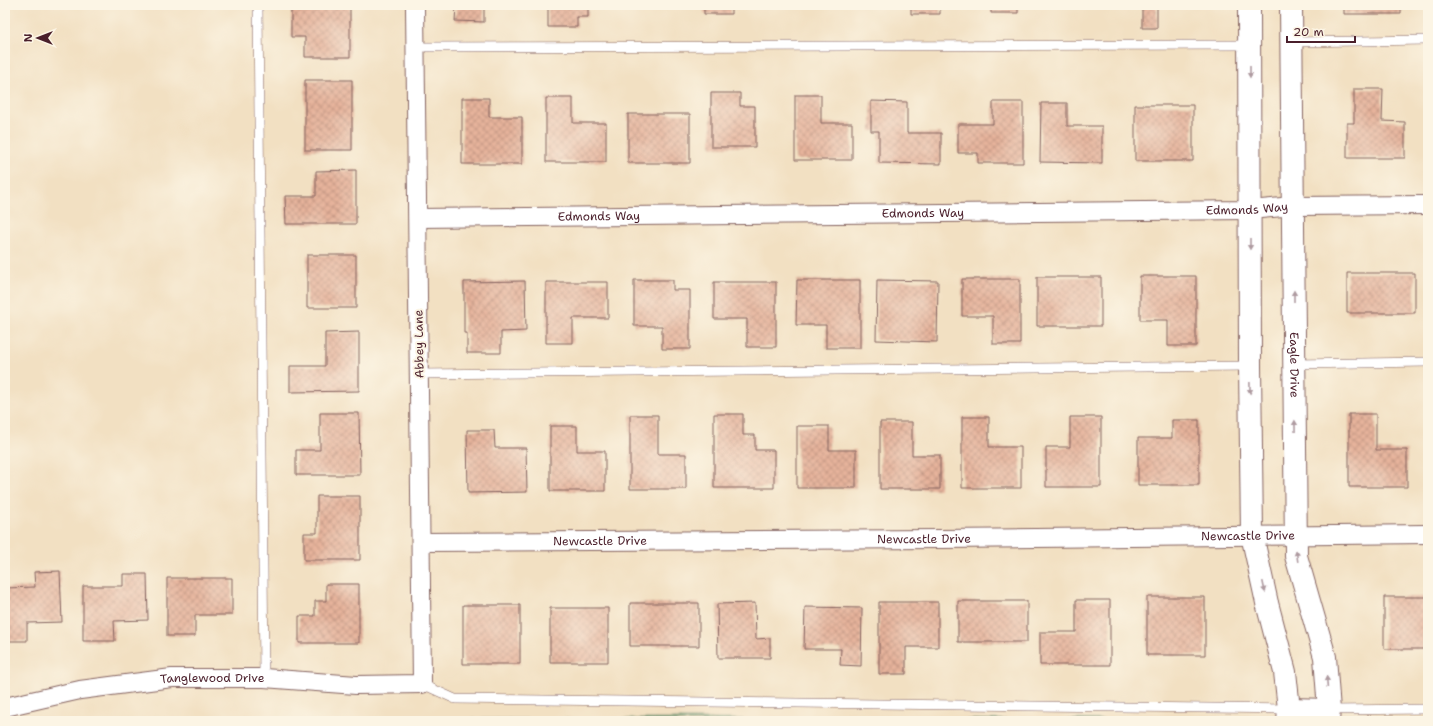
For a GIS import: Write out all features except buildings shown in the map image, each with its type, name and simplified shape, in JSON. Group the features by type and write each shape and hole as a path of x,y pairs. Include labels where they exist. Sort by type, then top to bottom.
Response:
{"street":[{"name":"Abbey Lane","path":"415,5 422,684"},
{"path":"1249,5 1252,535 1267,603 1285,672 1289,715 1329,715"},
{"name":"Eagle Drive","path":"1291,5 1296,556 1325,657 1329,715"},
{"name":"Edmonds Way","path":"418,218 1250,210 1293,206 1428,205"},
{"name":"Newcastle Drive","path":"421,542 1428,534"},
{"name":"Tanglewood Drive","path":"5,707 80,690 172,678 264,678 356,684 422,684"}],"lane":[{"path":"258,5 264,678"},
{"path":"1292,42 1428,40"},
{"path":"416,47 1249,45"},
{"path":"1294,364 1428,362"},
{"path":"419,374 1250,366"},
{"path":"422,684 455,699 1289,715"},
{"path":"1329,715 1428,709"}],"green space":[{"path":"428,719 1270,720 1270,721 426,721"}]}
